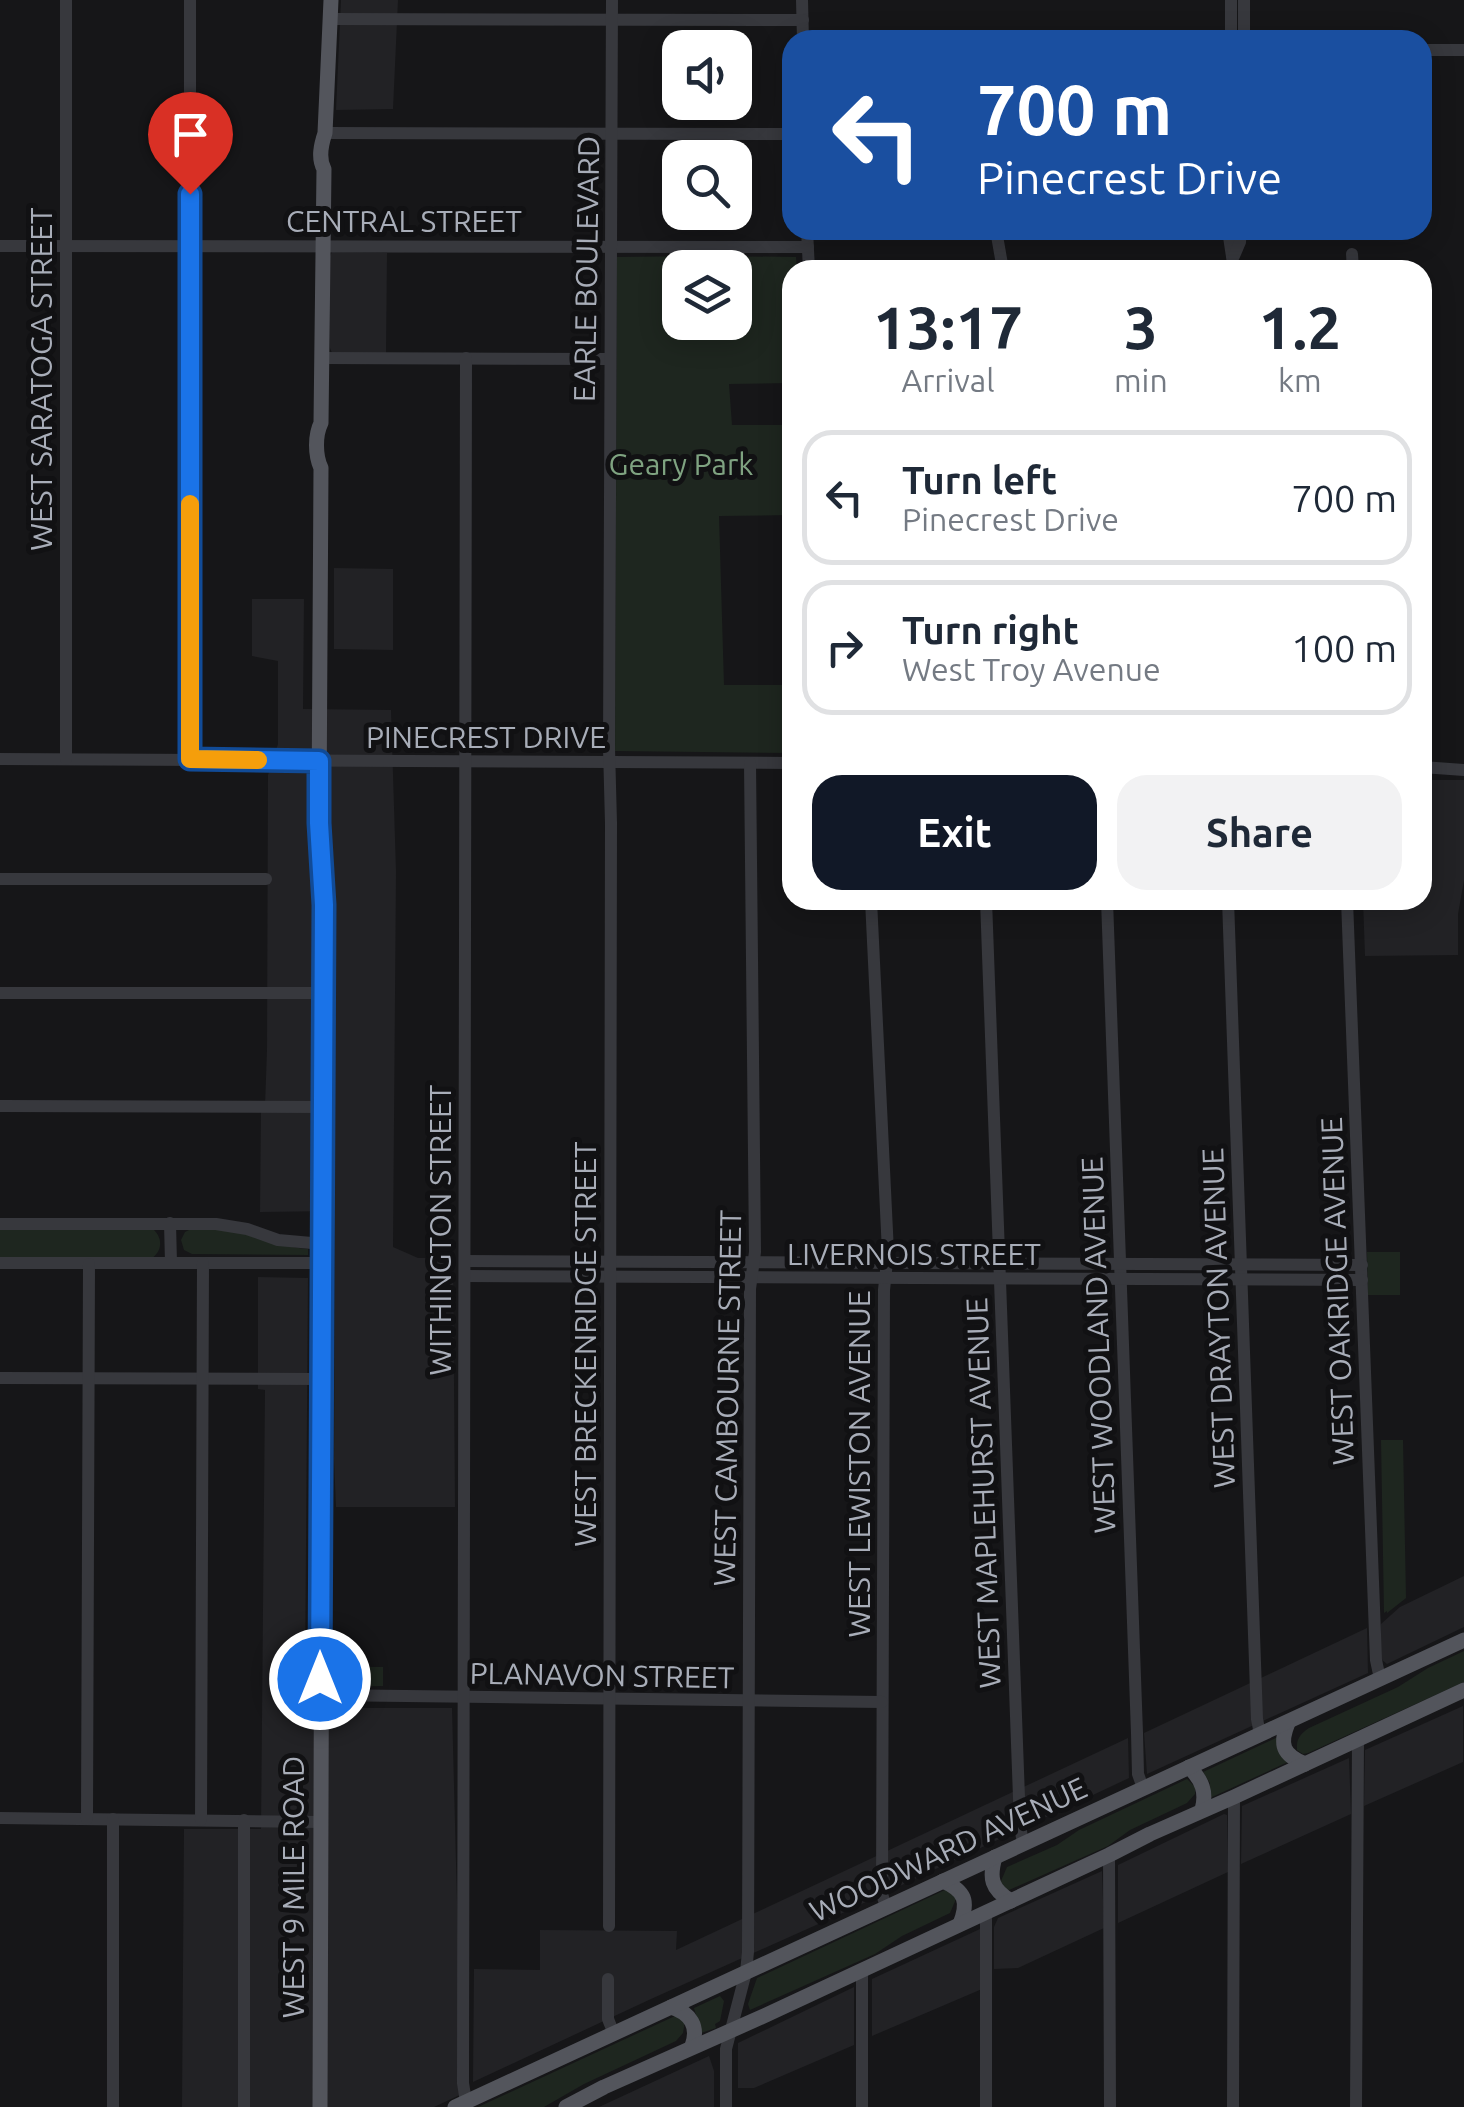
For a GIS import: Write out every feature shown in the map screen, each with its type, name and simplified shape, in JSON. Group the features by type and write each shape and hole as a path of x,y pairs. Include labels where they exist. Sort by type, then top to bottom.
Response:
{"main road":[{"name":"WEST 9 MILE ROAD","path":"320,2107 324,905 319,823 321,468 317,460 317,430 321,422 324,169 329,158 326,133 332,0"},
{"name":"WOODWARD AVENUE","path":"460,2104 1464,1640"},
{"path":"566,2107 588,2102 604,2087 1464,1690"},
{"path":"1288,1723 1284,1747 1292,1758 1305,1764"},
{"path":"1188,1768 1202,1784 1202,1810"},
{"path":"994,1857 992,1883 1010,1902"},
{"path":"943,1881 956,1887 964,1898 960,1924"},
{"path":"672,2006 693,2022 696,2035 692,2046"}],"street":[{"name":"WEST SARATOGA STREET","path":"66,0 66,759"},
{"path":"190,0 190,759"},
{"name":"EARLE BOULEVARD","path":"610,762 612,0"},
{"path":"802,0 804,30"},
{"path":"1231,0 1231,30"},
{"path":"1244,0 1244,30"},
{"path":"330,19 803,20"},
{"path":"1432,50 1464,50"},
{"path":"326,133 782,134"},
{"path":"808,240 808,260"},
{"name":"CENTRAL STREET","path":"0,246 808,248"},
{"path":"1352,254 1352,260"},
{"path":"321,358 610,359"},
{"name":"WITHINGTON STREET","path":"460,2104 466,358"},
{"name":"PINECREST DRIVE","path":"0,759 782,763"},
{"name":"WEST BRECKENRIDGE STREET","path":"608,1926 610,762"},
{"name":"WEST CAMBOURNE STREET","path":"726,2107 726,2049 746,1972 748,1938 754,1263 750,762"},
{"path":"1432,766 1464,766"},
{"path":"0,880 266,879"},
{"name":"WEST LEWISTON AVENUE","path":"871,910 888,1252 882,1702 882,1894 886,1908"},
{"name":"WEST MAPLEHURST AVENUE","path":"986,910 1023,1844"},
{"name":"WEST WOODLAND AVENUE","path":"1107,910 1138,1770 1143,1788"},
{"name":"WEST DRAYTON AVENUE","path":"1228,910 1256,1720 1260,1734"},
{"name":"WEST OAKRIDGE AVENUE","path":"1347,910 1376,1660 1380,1679"},
{"path":"0,993 323,992"},
{"path":"0,1106 323,1106"},
{"path":"0,1224 234,1226 278,1240 322,1244"},
{"path":"170,1224 171,1264"},
{"path":"0,1263 322,1263"},
{"path":"201,1820 203,1263"},
{"name":"LIVERNOIS STREET","path":"610,1270 754,1263 1362,1265"},
{"path":"87,1819 89,1264"},
{"name":"LIVERNOIS STREET","path":"465,1269 610,1270 751,1278 1362,1280"},
{"path":"0,1378 322,1379"},
{"name":"PLANAVON STREET","path":"320,1694 882,1702"},
{"path":"1356,2107 1358,1739"},
{"path":"1234,1798 1234,2107"},
{"path":"0,1818 321,1822"},
{"path":"113,2107 114,1819"},
{"path":"244,1820 244,2107"},
{"path":"1110,1855 1110,2107"},
{"path":"986,1912 986,2107"},
{"path":"862,1970 862,2107"},
{"path":"608,1979 608,2020 614,2034"}],"shaded area":[{"path":"341,0 398,0 393,109 336,110"},
{"path":"332,252 387,253 386,353 332,353"},
{"path":"334,568 393,569 393,650 334,649"},
{"path":"252,599 304,599 303,709 391,710 396,871 393,1247 418,1258 453,1258 455,1507 336,1507 335,1211 260,1212 261,1106 265,1106 267,1050 268,775 278,744 278,661 252,656"},
{"path":"1432,780 1464,780 1464,880 1458,914 1458,955 1365,956 1363,910 1432,910"},
{"path":"258,1277 308,1278 305,1681 331,1681 332,1708 452,1708 462,2094 434,2107 182,2107 184,1829 261,1829 265,1390 258,1389"},
{"path":"1464,1576 1464,1627 1387,1664 1381,1659 1381,1624 1400,1607"},
{"path":"1367,1628 1368,1673 1147,1774 1144,1733"},
{"path":"1463,1706 1463,1762 1364,1806 1365,1750"},
{"path":"1128,1738 1129,1778 473,2082 474,1969 540,1970 540,1930 677,1931 676,1950"},
{"path":"1349,1758 1351,1814 1241,1864 1242,1806"},
{"path":"1224,1814 1228,1872 1118,1923 1118,1865"},
{"path":"1102,1871 1104,1928 1018,1968 994,1969 994,1927 998,1918"},
{"path":"980,1929 982,1989 872,2036 872,1979"},
{"path":"854,1987 854,2045 754,2088 738,2088 738,2043"},
{"path":"709,2056 714,2071 714,2107 599,2107"}],"green space":[{"name":"Geary Park","path":"662,256 662,340 752,340 752,257 796,257 782,260 782,383 729,384 732,425 782,425 782,515 719,516 724,685 782,685 782,753 615,751 617,257"},
{"path":"0,1228 154,1230 160,1245 152,1258 0,1258"},
{"path":"191,1229 236,1231 308,1249 308,1255 192,1254 184,1250 181,1240"},
{"path":"1367,1252 1400,1252 1400,1295 1368,1295"},
{"path":"1381,1440 1403,1440 1406,1598 1387,1613 1384,1613"},
{"path":"1464,1651 1464,1682 1308,1753 1297,1750 1299,1737 1309,1728"},
{"path":"336,1667 383,1667 383,1686 335,1687"},
{"path":"1280,1736 1288,1762 1210,1798 1210,1783 1203,1772"},
{"path":"1187,1779 1195,1787 1195,1794 1187,1803 1130,1830 1108,1846 1009,1890 1003,1889 1001,1881 1007,1867"},
{"path":"947,1889 956,1899 950,1913 875,1954 750,2010 748,2004 757,1978"},
{"path":"720,1996 724,2001 720,2021 716,2028 701,2033 694,2008"},
{"path":"675,2016 685,2021 683,2033 676,2041 544,2107 478,2107"}],"slow traffic":[{"path":"190,504 190,759 258,760"}],"route":[{"path":"190,194 190,759 319,761 324,905 320,1679"}]}
